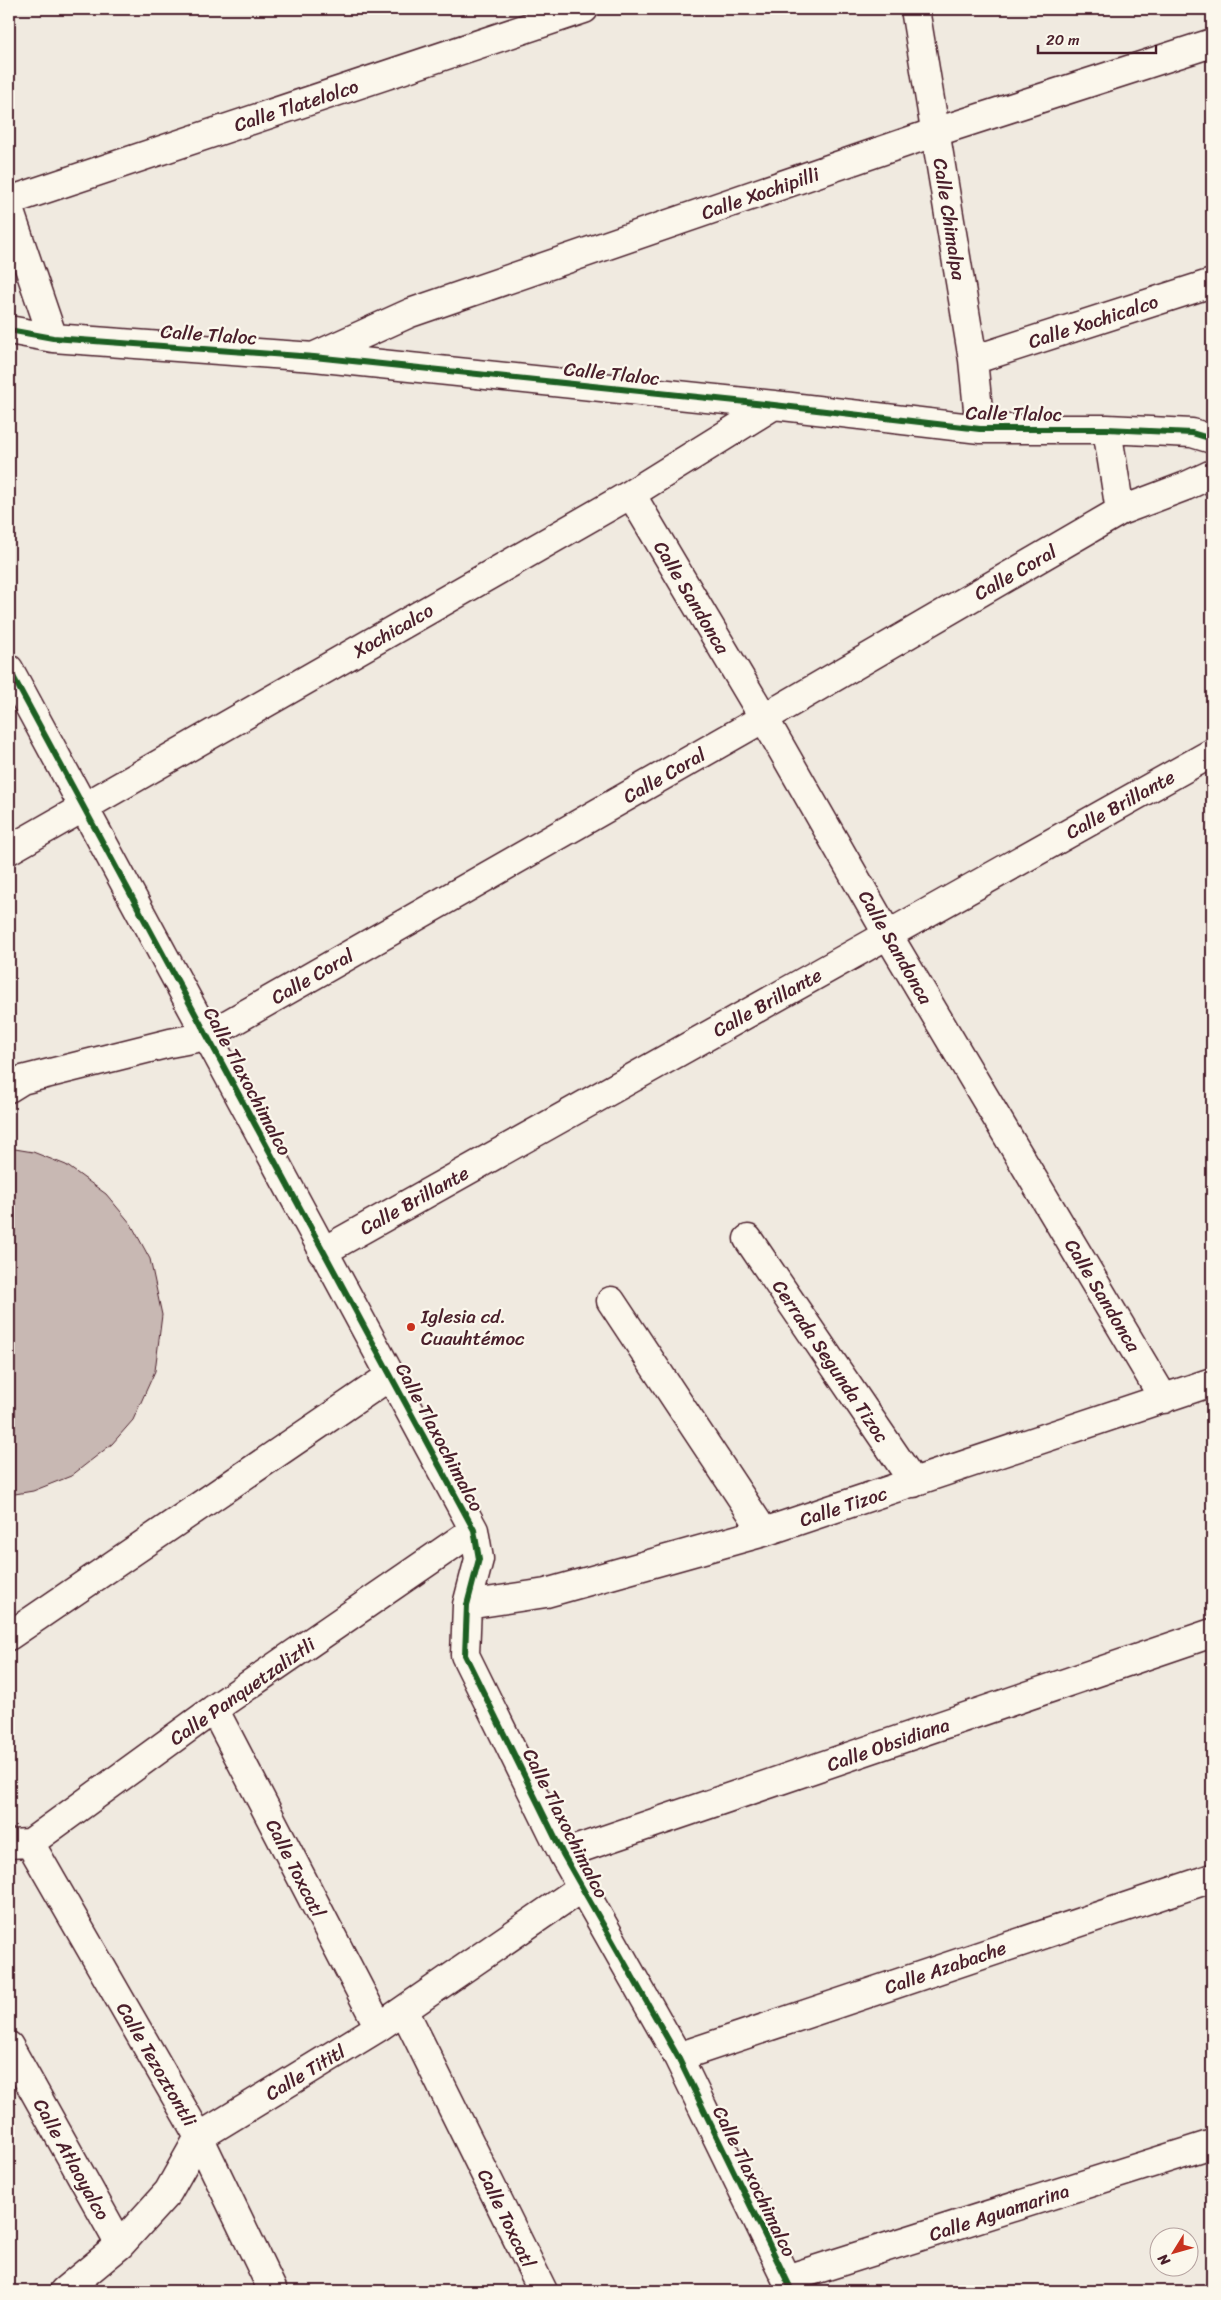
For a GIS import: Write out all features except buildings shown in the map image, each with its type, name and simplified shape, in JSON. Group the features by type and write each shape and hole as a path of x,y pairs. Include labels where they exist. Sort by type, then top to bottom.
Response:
{"street":[{"name":"Calle Tlatelolco","path":"9,201 584,9"},
{"name":"Calle Chimalpa","path":"915,9 973,360 980,430"},
{"name":"Calle Xochipilli","path":"314,357 410,313 936,132 1212,43"},
{"path":"9,209 53,338"},
{"name":"Calle Xochicalco","path":"973,360 1212,283"},
{"name":"Calle Tlaloc","path":"9,330 53,338 314,357 774,405 980,430 1107,429 1192,433 1212,439"},
{"name":"Xochicalco","path":"9,850 84,809 631,494 774,405"},
{"path":"1107,429 1120,511"},
{"name":"Calle Coral","path":"9,1088 22,1080 170,1043 207,1036 764,718 1120,511 1212,474"},
{"name":"Calle Sandonca","path":"631,494 764,718 888,935 1164,1398"},
{"name":"Calle Tlaxochimalco","path":"9,669 322,1252 474,1530 479,1559 467,1605 465,1655 563,1854 678,2057 789,2285"},
{"name":"Calle Brillante","path":"322,1252 1212,752"},
{"name":"Cerrada Segunda Tizoc","path":"748,1239 914,1483"},
{"path":"612,1301 764,1532"},
{"path":"9,1636 390,1376"},
{"name":"Calle Tizoc","path":"467,1605 546,1593 764,1532 1212,1382"},
{"name":"Calle Panquetzaliztli","path":"20,1844 474,1530"},
{"name":"Calle Obsidiana","path":"563,1854 1212,1633"},
{"name":"Calle Toxcatl","path":"214,1709 379,2027"},
{"name":"Calle Tezoztontli","path":"20,1844 199,2138 273,2291"},
{"name":"Calle Azabache","path":"678,2057 1212,1878"},
{"name":"Calle Tititl","path":"64,2291 120,2245 168,2192 199,2138 379,2027 582,1888"},
{"name":"Calle Toxcatl","path":"404,2010 543,2291"},
{"name":"Calle Atlaoyalco","path":"9,2046 120,2245"},
{"name":"Calle Aguamarina","path":"789,2285 1212,2144"}],"cycle path":[{"path":"9,330 53,338 314,357 774,405 980,429 1107,429 1192,433 1212,439"},
{"path":"9,669 474,1530 479,1559 467,1605 465,1655 563,1854 678,2057 792,2291"}],"place":[{"name":"Iglesia cd. Cuauhtémoc","path":"411,1327"}]}
